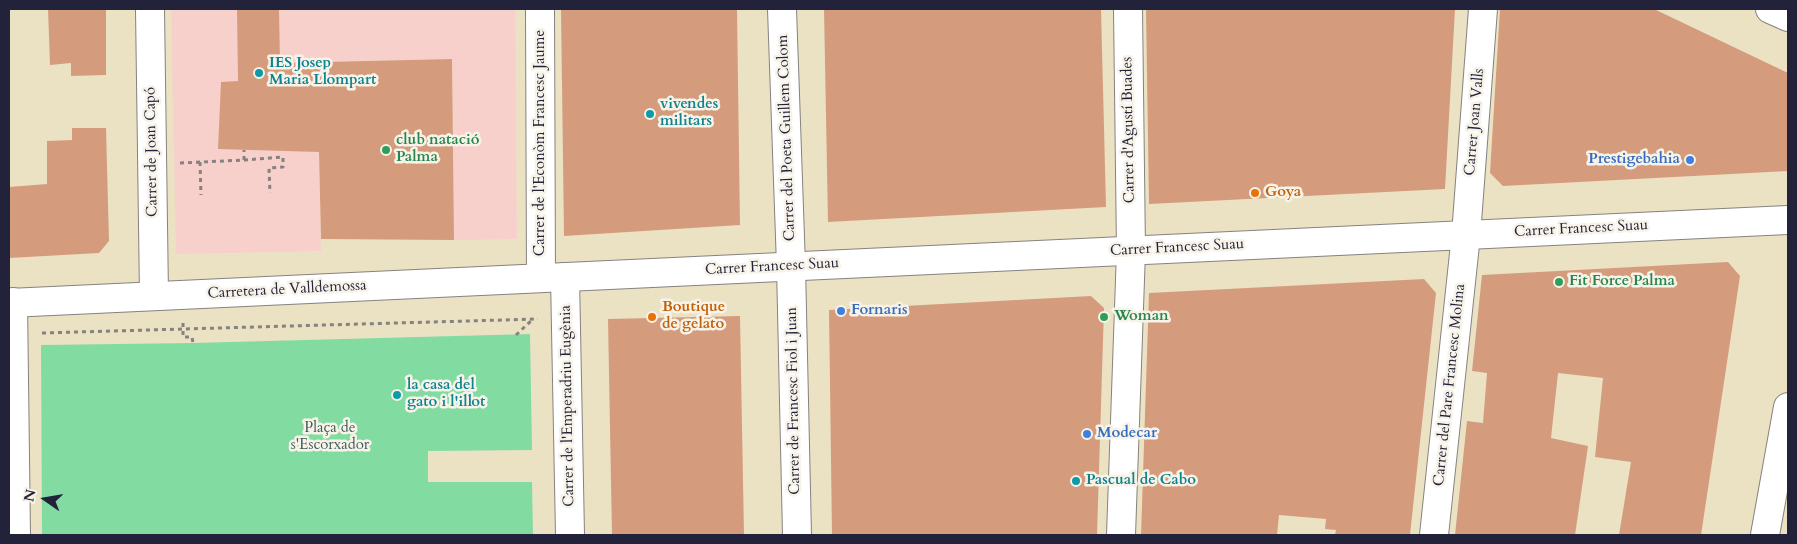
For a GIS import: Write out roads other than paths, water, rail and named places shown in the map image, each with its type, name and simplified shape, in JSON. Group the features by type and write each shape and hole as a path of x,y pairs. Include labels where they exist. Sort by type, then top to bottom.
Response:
{"street":[{"name":"Carrer de Joan Capó","path":"150,9 154,296"},
{"name":"Carrer de l'Econòm Francesc Jaume","path":"540,9 553,277"},
{"name":"Carrer del Poeta Guillem Colom","path":"782,9 791,266"},
{"name":"Carrer d'Agustí Buades","path":"1121,535 1131,250 1128,9"},
{"name":"Carrer Joan Valls","path":"1466,235 1483,9"},
{"path":"1770,9 1788,17"},
{"name":"Carrer Francesc Suau","path":"553,277 1788,220"},
{"name":"Carrer del Pare Francesc Molina","path":"1434,535 1466,235"},
{"name":"Carrer de Francesc Fiol i Juan","path":"791,266 797,535"},
{"name":"Carretera de Valldemossa","path":"11,302 553,277"},
{"name":"Carrer de l'Emperadriu Eugènia","path":"553,277 570,535"},
{"path":"11,302 16,535"},
{"path":"1766,535 1788,407"}],"place":[{"name":"IES Josep Maria Llompart","path":"259,73"},
{"name":"vivendes militars","path":"650,114"},
{"name":"club natació Palma","path":"386,150"},
{"name":"Prestigebahia","path":"1690,160"},
{"name":"Goya","path":"1255,193"},
{"name":"Fit Force Palma","path":"1559,282"},
{"name":"Fornaris","path":"841,311"},
{"name":"Boutique de gelato","path":"652,317"},
{"name":"Woman","path":"1104,317"},
{"name":"la casa del gato i l'illot","path":"397,395"},
{"name":"Modecar","path":"1087,434"},
{"name":"Pascual de Cabo","path":"1076,481"}],"park label":[{"name":"Plaça de s'Escorxador","path":"330,438"}]}
